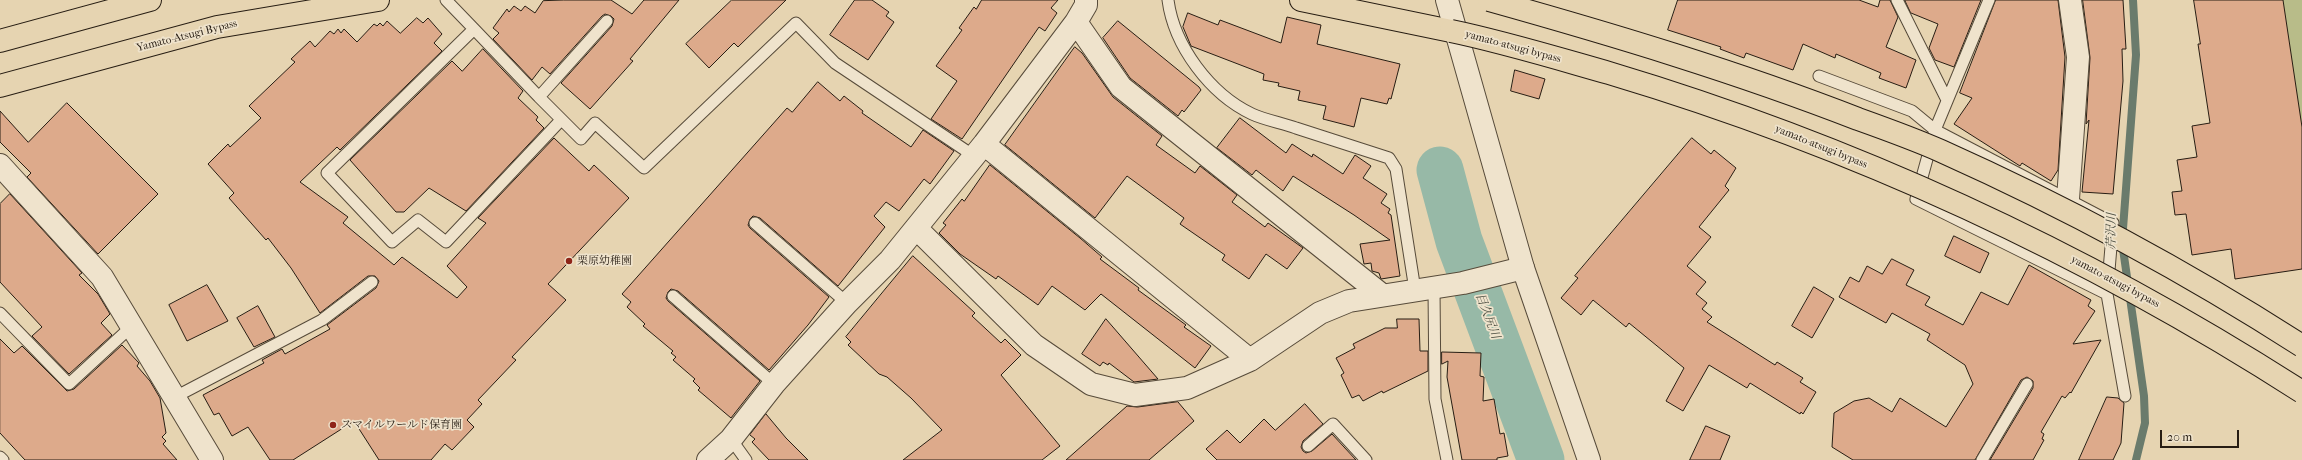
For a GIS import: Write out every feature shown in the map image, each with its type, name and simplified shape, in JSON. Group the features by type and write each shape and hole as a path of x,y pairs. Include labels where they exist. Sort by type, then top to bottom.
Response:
{"highway":[{"path":"0,41 150,0"},
{"name":"Yamato-Atsugi Bypass","path":"0,86 35,75 217,28 378,0"},
{"name":"yamato-atsugi bypass","path":"1301,0 1494,40 1704,102 1799,137 1951,200 2060,253 2169,311 2302,392"},
{"path":"1489,0 1632,40 1718,67 1810,100 1940,151 2078,217 2188,276 2302,346"}],"street":[{"path":"708,460 731,439 774,384 847,303 890,260 979,150 1076,22 1086,5 1086,0"},
{"path":"1447,0 1523,268 1590,460"},
{"path":"2068,198 2078,57 2070,0"},
{"path":"1076,22 1121,87 1382,295"},
{"path":"979,150 1250,360"},
{"path":"3,174 102,277 212,460"},
{"path":"916,228 1034,345 1091,384 1135,395 1187,388 1250,360 1320,313 1349,302 1382,295 1424,290 1463,283 1523,268"}],"lane":[{"path":"446,0 581,139 595,123 644,168 796,23 835,64 979,150"},
{"path":"1168,0 1169,11 1185,49 1203,75 1227,98 1252,114 1389,158 1396,169 1424,290 1435,399 1447,460"},
{"path":"1897,0 1946,100"},
{"path":"1989,0 1946,100 1935,130 1916,199 2107,294"},
{"path":"539,97 607,21"},
{"path":"474,29 327,172 392,242 418,220 446,242 561,120"},
{"path":"1819,76 1912,111 1935,130 2113,222 2107,294 2125,396"},
{"path":"755,223 847,303"},
{"path":"175,397 322,320 372,282"},
{"path":"673,296 774,384"},
{"path":"0,313 69,384 132,326"},
{"path":"1982,460 2027,384"},
{"path":"1308,446 1333,424 1366,460"},
{"path":"731,439 746,460"},
{"path":"0,457 3,460"}],"green space":[{"path":"2255,0 2302,0 2302,175"}],"building":[{"path":"611,0 632,14 644,0 679,0 630,59 633,61 590,109 561,83 612,26 614,19 611,16 605,14 602,16 550,74 542,67 532,80 493,39 499,33 493,28 507,9 509,12 514,6 521,11 525,6 535,13 543,1"},
{"path":"732,0 786,0 738,47 734,43 709,68 686,44"},
{"path":"855,0 872,0 889,12 886,16 894,22 868,60 830,35"},
{"path":"982,0 1058,0 1051,8 1057,13 1045,31 1039,27 962,139 931,119 957,81 936,66 962,30 959,28 974,7 976,9"},
{"path":"1678,0 1859,0 1878,7 1880,0 1890,0 1898,17 1886,47 1916,60 1906,88 1879,78 1881,73 1836,54 1835,58 1803,44 1793,70 1746,53 1744,58 1720,49 1721,47 1668,30"},
{"path":"1905,0 1981,0 1954,67 1935,60 1929,48 1938,24 1911,13"},
{"path":"1996,0 2058,0 2065,57 2058,170 2051,181 2022,163 2020,166 1954,124 1972,98 1960,93"},
{"path":"2083,0 2123,0 2126,49 2122,49 2123,81 2113,194 2082,192 2089,120 2086,124 2090,58"},
{"path":"2194,0 2283,0 2302,127 2302,269 2235,279 2231,249 2192,255 2186,214 2175,215 2172,192 2182,191 2177,160 2197,157 2192,126 2210,123 2198,44 2200,44"},
{"path":"1188,13 1218,25 1220,20 1281,43 1287,17 1321,25 1317,44 1400,64 1391,99 1389,98 1387,104 1361,98 1354,127 1323,119 1326,106 1298,100 1300,91 1278,86 1279,83 1263,80 1264,74 1191,46 1183,27"},
{"path":"417,18 423,23 428,18 442,34 434,43 442,51 340,150 337,147 300,182 348,217 343,223 394,265 402,257 457,298 467,287 447,266 486,223 478,218 554,138 589,171 594,165 629,198 548,284 566,300 512,357 516,360 478,400 482,404 467,420 474,427 452,450 445,444 431,460 379,460 354,421 293,460 270,460 248,427 232,436 219,413 214,415 203,395 264,363 262,360 282,349 285,354 330,329 327,325 376,288 379,281 375,276 368,276 320,313 291,268 268,238 266,240 229,198 234,193 208,164 228,144 230,147 261,118 249,106 295,62 291,59 310,41 315,47 330,31 334,34 338,29 341,33 344,29 357,42 374,24 377,26 380,23 383,26 387,21 400,33"},
{"path":"1118,21 1199,87 1201,90 1184,112 1182,110 1178,116 1130,78 1103,38"},
{"path":"1075,47 1082,53 1113,97 1162,136 1156,145 1195,173 1200,166 1237,195 1232,202 1265,227 1268,223 1303,248 1287,269 1266,254 1249,279 1222,260 1225,255 1180,224 1184,218 1127,176 1095,218 1005,145"},
{"path":"483,49 523,91 518,98 538,117 536,120 544,128 466,211 429,188 404,212 396,212 350,160 452,61 462,71"},
{"path":"1515,70 1545,79 1539,99 1511,91"},
{"path":"818,82 840,101 844,96 863,111 862,113 911,147 923,130 954,151 930,184 924,179 899,211 886,202 874,216 885,227 838,286 760,218 753,216 750,219 748,225 750,228 829,297 808,325 769,370 678,291 671,289 668,292 666,298 668,301 760,381 731,418 698,390 700,388 693,381 695,379 673,360 676,357 671,353 673,351 643,326 645,324 627,307 631,302 622,294 787,108 792,112"},
{"path":"67,103 158,194 98,254 27,177 31,173 0,142 0,111 28,142"},
{"path":"1240,118 1286,153 1292,144 1312,157 1313,154 1343,174 1355,155 1371,166 1363,178 1387,194 1381,203 1390,209 1388,213 1391,215 1400,276 1381,279 1379,273 1372,271 1371,263 1364,264 1360,244 1390,240 1293,176 1283,191 1256,170 1252,175 1217,148"},
{"path":"1692,138 1711,154 1714,150 1736,168 1725,186 1729,190 1699,227 1711,237 1687,266 1706,282 1696,294 1707,303 1702,309 1712,317 1707,322 1775,365 1777,362 1803,378 1800,382 1816,392 1803,414 1801,412 1800,414 1750,383 1747,388 1709,365 1683,411 1666,401 1684,368 1629,323 1626,327 1593,300 1581,315 1561,298 1578,278 1575,276"},
{"path":"990,165 1080,238 1102,257 1100,259 1139,288 1138,290 1186,325 1184,327 1211,346 1195,368 1101,294 1085,310 1052,286 1038,305 998,276 996,279 960,254 939,233 946,225 943,223 962,199 964,201"},
{"path":"10,194 82,273 79,275 98,294 110,314 101,323 112,335 69,374 32,336 42,327 0,282 0,204"},
{"path":"1954,236 1989,253 1980,273 1945,256"},
{"path":"913,256 975,313 972,316 1001,343 1005,339 1021,355 1001,375 1060,446 1042,460 903,460 942,430 911,398 887,377 879,374 848,345 851,342 846,337"},
{"path":"1892,259 1914,270 1906,285 1930,297 1925,305 1963,325 1981,292 2008,305 2029,265 2091,300 2088,306 2095,311 2073,344 2101,340 2071,393 2070,392 2065,398 2062,396 2041,432 2044,434 2042,439 2044,440 2033,460 1990,460 2033,388 2033,381 2027,377 2021,380 1975,460 1853,460 1832,447 1834,413 1854,401 1869,398 1892,412 1900,398 1946,427 1973,384 1965,365 1927,340 1930,334 1892,313 1886,323 1839,297 1850,277 1859,282 1867,266 1882,274"},
{"path":"207,285 228,321 187,341 169,305"},
{"path":"1814,287 1834,299 1812,338 1792,326"},
{"path":"258,306 275,337 254,347 237,318"},
{"path":"1106,319 1158,379 1134,382 1109,363 1108,365 1103,362 1100,366 1082,354"},
{"path":"1397,319 1419,319 1420,351 1428,351 1428,371 1363,401 1359,395 1352,398 1341,375 1344,373 1336,358 1355,348 1353,344 1385,328 1397,328"},
{"path":"0,339 14,353 22,346 67,391 74,389 122,345 139,363 137,366 150,381 160,398 166,433 162,437 166,441 163,444 177,460 25,460 0,433"},
{"path":"1442,352 1481,353 1480,376 1484,377 1483,401 1494,399 1500,434 1504,433 1508,456 1497,458 1497,460 1462,460 1447,377 1448,361 1442,364"},
{"path":"2107,397 2118,398 2124,403 2121,443 2113,460 2079,460"},
{"path":"1178,402 1194,421 1149,460 1066,460 1127,406 1137,407"},
{"path":"1305,404 1323,424 1303,441 1301,447 1303,451 1306,453 1312,451 1332,434 1356,460 1217,460 1206,449 1227,430 1240,443 1264,419 1275,430"},
{"path":"766,414 786,438 808,460 769,460 752,442 755,439 750,435"},
{"path":"1706,426 1730,436 1720,460 1690,460"}],"waterway":[{"name":"芹沢川","path":"2133,0 2136,55 2122,242 2144,396 2145,423 2136,460"},
{"name":"目久尻川","path":"1440,170 1459,241 1541,460"}],"place":[{"name":"栗原幼稚園","path":"569,261"},
{"name":"スマイルワールド保育園","path":"333,425"}]}
